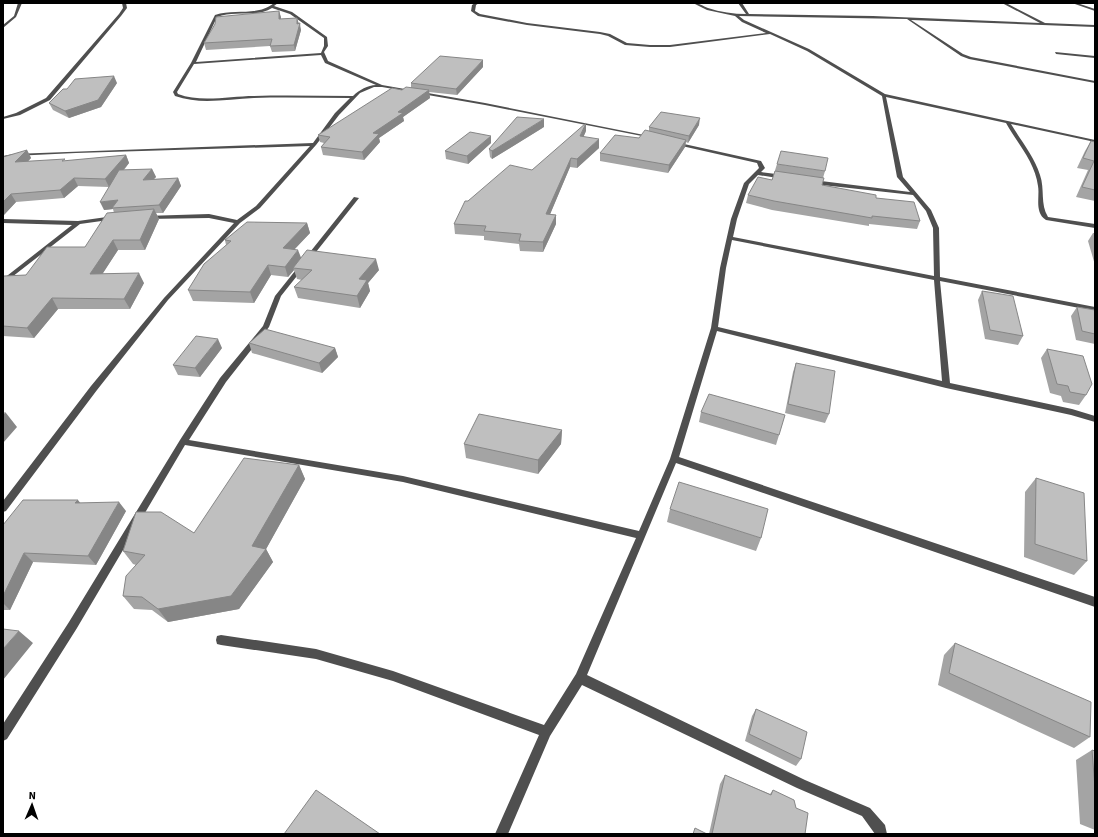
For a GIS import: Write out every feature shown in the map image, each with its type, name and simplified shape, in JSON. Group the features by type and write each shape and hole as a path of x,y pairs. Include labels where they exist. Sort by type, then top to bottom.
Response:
{"street":[{"path":"3,27 15,16 20,3"},
{"path":"3,118 24,112 48,100 120,15 125,8 124,3"},
{"path":"276,3 273,7 261,12 226,13 216,16 193,63 175,92 176,95 181,98 354,98"},
{"path":"477,3 474,5 473,11 479,15 528,24 600,33 609,35 626,44 636,46 670,46 772,33"},
{"path":"695,3 708,9 736,15 748,14 1095,26"},
{"path":"740,3 748,14"},
{"path":"1004,3 1045,24"},
{"path":"1074,3 1095,10"},
{"path":"273,7 291,13 326,38 326,46 323,54 326,62 382,86"},
{"path":"736,15 743,21 772,33 832,63 884,95 1095,141"},
{"path":"907,19 962,55 970,58 1095,82"},
{"path":"1056,53 1095,57"},
{"path":"193,63 323,54"},
{"path":"3,508 94,388 166,299 238,222 258,207 314,144 337,114 359,92 373,86 382,86 655,138"},
{"path":"884,95 900,177 929,211 936,228 937,278 946,385"},
{"path":"1007,121 1030,160 1040,182 1041,210 1046,218 1095,226"},
{"path":"501,834 546,732 580,678 674,459 714,328 723,268 734,219 747,183 762,168 758,162 670,141"},
{"path":"3,158 13,155 76,152 314,144"},
{"path":"757,173 793,179"},
{"path":"807,181 915,194"},
{"path":"3,735 73,625 183,442 223,380 266,327 278,296 356,198"},
{"path":"137,217 209,216 238,222"},
{"path":"3,221 78,223 123,218"},
{"path":"3,282 78,223"},
{"path":"730,238 1095,309"},
{"path":"714,328 946,385 1072,412 1095,419"},
{"path":"183,442 403,479 641,535"},
{"path":"674,459 1095,602"},
{"path":"221,640 316,654 393,676 546,732"},
{"path":"580,678 801,784 866,812 880,830 880,834"}],"building":[{"path":"279,11 279,19 297,18 297,24 300,23 294,45 270,46 272,39 204,43 215,24 216,17"},
{"path":"440,56 483,60 456,89 411,83"},
{"path":"114,76 98,100 65,111 49,103 63,89 67,89 75,79"},
{"path":"406,87 429,90 398,112 403,113 373,133 379,134 362,152 321,147 330,137 318,135 392,88 402,90"},
{"path":"661,112 700,118 689,136 649,127"},
{"path":"517,117 544,119 492,151 489,149"},
{"path":"586,123 580,136 599,139 577,159 571,158 546,214 556,215 543,242 519,241 521,234 484,231 486,226 454,224 465,201 468,201 510,165 532,170"},
{"path":"645,130 686,140 669,165 600,153 615,135 639,138"},
{"path":"470,132 491,136 467,156 445,151"},
{"path":"1091,141 1095,142 1095,190 1082,187 1094,161 1083,158"},
{"path":"27,150 15,162 65,159 62,161 126,155 105,179 74,178 60,190 11,194 3,202 3,157"},
{"path":"781,151 828,158 825,171 777,164"},
{"path":"152,169 143,180 178,178 159,205 112,208 118,200 100,202 119,170"},
{"path":"775,171 824,178 822,185 876,195 876,198 914,202 920,221 872,216 872,218 748,195 758,177 772,180"},
{"path":"154,209 140,240 113,240 90,274 139,273 124,299 52,298 27,328 3,326 4,276 26,275 47,247 85,247 107,213"},
{"path":"247,222 307,223 283,248 298,250 285,267 268,265 250,292 188,290 204,264 231,241 225,240"},
{"path":"307,250 376,259 359,279 367,280 357,296 294,287 312,270 293,268"},
{"path":"982,291 1013,296 1023,336 990,330"},
{"path":"1077,307 1095,310 1095,334 1082,331"},
{"path":"265,329 335,348 319,363 249,343"},
{"path":"196,336 218,339 195,368 173,365"},
{"path":"1047,349 1083,356 1092,384 1086,395 1070,392 1068,386 1057,384"},
{"path":"796,363 835,371 829,414 788,404"},
{"path":"709,394 785,415 779,435 701,412"},
{"path":"479,414 562,430 538,460 464,444"},
{"path":"244,458 299,465 252,546 266,549 231,596 158,609 142,597 123,596 126,576 145,555 123,551 136,512 161,512 194,533"},
{"path":"1036,478 1084,493 1087,561 1035,544"},
{"path":"679,482 768,509 761,538 670,509"},
{"path":"23,500 78,500 75,503 119,502 88,556 24,553 3,596 3,525"},
{"path":"3,629 19,631 3,649"},
{"path":"955,643 1091,702 1090,737 949,673"},
{"path":"756,709 807,732 801,759 749,734"},
{"path":"1092,750 1095,751 1095,788"},
{"path":"725,775 771,795 773,790 794,800 796,808 808,813 805,834 712,834"},
{"path":"316,790 380,834 284,834"},
{"path":"695,828 707,834 693,834"}]}
